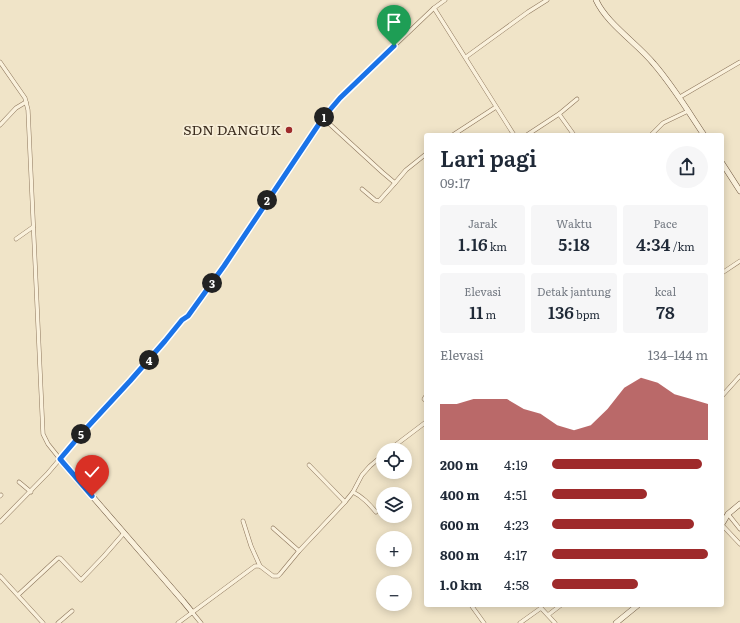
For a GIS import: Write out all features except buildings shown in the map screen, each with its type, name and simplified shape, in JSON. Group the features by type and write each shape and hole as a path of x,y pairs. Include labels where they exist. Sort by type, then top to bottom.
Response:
{"street":[{"path":"0,522 31,492 182,320 188,316 224,266 323,118 354,84 434,8 445,0"},
{"path":"466,57 547,0"},
{"path":"596,0 603,13 654,63 680,97 703,133"},
{"path":"434,8 513,133"},
{"path":"0,62 21,91 28,110 43,434 48,444 60,459 201,623"},
{"path":"680,97 740,62"},
{"path":"530,133 559,114 576,99"},
{"path":"0,125 16,108 26,102"},
{"path":"456,133 496,107"},
{"path":"653,133 663,123 688,111"},
{"path":"559,114 573,133"},
{"path":"323,118 396,183"},
{"path":"299,142 303,146"},
{"path":"362,189 375,200 379,201 396,183 397,179 424,156"},
{"path":"724,166 740,191"},
{"path":"16,239 33,227"},
{"path":"724,271 740,261"},
{"path":"724,394 740,376"},
{"path":"398,443 424,424"},
{"path":"243,521 251,546 260,566 273,576 278,576 299,551 345,502 353,492 362,475 376,461"},
{"path":"309,465 345,502"},
{"path":"19,482 31,492"},
{"path":"353,492 366,501 376,512"},
{"path":"724,521 728,514 740,504"},
{"path":"728,514 740,529"},
{"path":"724,526 740,544"},
{"path":"273,528 299,551"},
{"path":"18,595 57,559 60,558 81,580 124,533"},
{"path":"178,623 255,566 260,566"},
{"path":"0,576 43,623"},
{"path":"472,607 484,623"},
{"path":"548,615 558,607"},
{"path":"616,623 636,607"},
{"path":"520,623 540,609 542,609 555,623"},
{"path":"58,623 72,611"}],"place":[{"name":"SDN DANGUK","path":"289,130"}],"route":[{"path":"92,496 60,459 151,358 182,320 188,316 224,266 262,207 323,118 340,98 394,46"}]}
